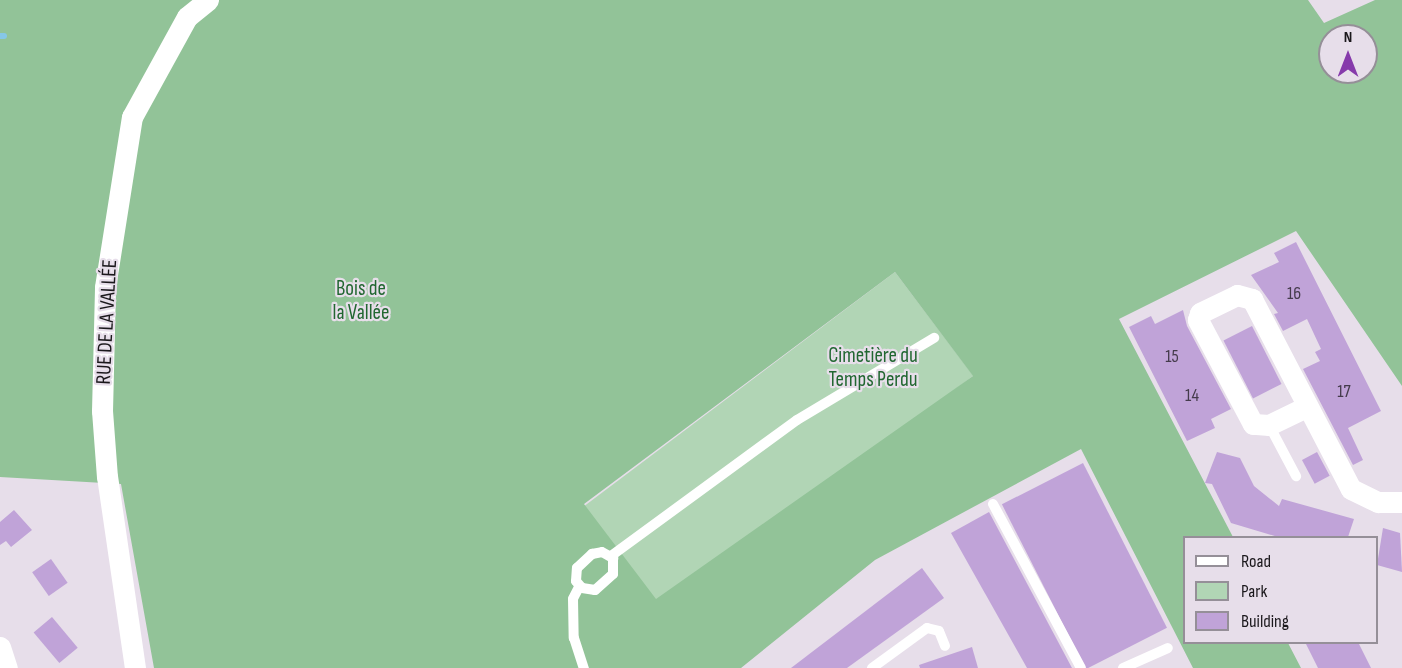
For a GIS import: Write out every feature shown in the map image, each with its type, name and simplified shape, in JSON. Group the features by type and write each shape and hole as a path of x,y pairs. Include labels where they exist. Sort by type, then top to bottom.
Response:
{"street":[{"name":"RUE DE LA VALLÉE","path":"135,668 106,466 102,411 105,286 132,117 187,17 208,0"},
{"path":"1306,407 1269,425 1257,426 1250,421 1198,320 1204,309 1237,295 1252,299 1350,489 1378,502 1402,502"},
{"path":"0,647 7,668"}],"lane":[{"path":"610,556 797,420 934,338"},
{"path":"1269,425 1296,476"},
{"path":"993,504 1081,668"},
{"path":"579,587 595,590 613,574 615,564 610,556 598,552 579,565 575,574 579,587 573,599 574,638 584,668"},
{"path":"872,668 927,628 939,631 945,646"},
{"path":"1122,668 1168,648"}],"green space":[{"name":"Bois de la Vallée","path":"0,0 1308,0 1324,23 1375,0 1402,0 1402,386 1296,231 1119,319 1232,536 1183,536 1183,644 1289,644 1301,668 1193,668 1081,449 875,560 741,668 154,668 121,484 0,477","holes":["895,272 973,376 656,599 584,504"]},
{"name":"Cimetière du Temps Perdu","path":"895,272 973,376 663,610 584,506"}],"building":[{"path":"1296,242 1381,411 1348,428 1363,460 1353,465 1303,369 1320,361 1315,352 1321,349 1307,319 1283,331 1274,314 1278,313 1251,275 1279,262 1274,253"},
{"path":"1183,310 1187,326 1231,409 1211,419 1215,428 1187,441 1129,327 1151,316 1155,324"},
{"path":"1252,326 1282,384 1253,398 1223,341"},
{"path":"1217,452 1240,458 1254,486 1279,506 1282,499 1354,519 1348,536 1275,536 1231,523 1212,484 1205,483"},
{"path":"1317,452 1330,476 1315,484 1302,460"},
{"path":"1083,463 1167,628 1085,668 1002,504"},
{"path":"14,510 32,530 11,547 6,541 0,545 0,522"},
{"path":"989,512 1072,668 1027,668 951,533"},
{"path":"1383,528 1400,533 1402,572 1378,565"},
{"path":"51,559 68,583 49,596 32,572"},
{"path":"922,568 944,598 847,668 791,668"},
{"path":"52,617 78,648 59,663 34,632"},
{"path":"1306,644 1359,644 1371,668 1318,668"},
{"path":"972,647 978,668 920,668 919,665"}]}
